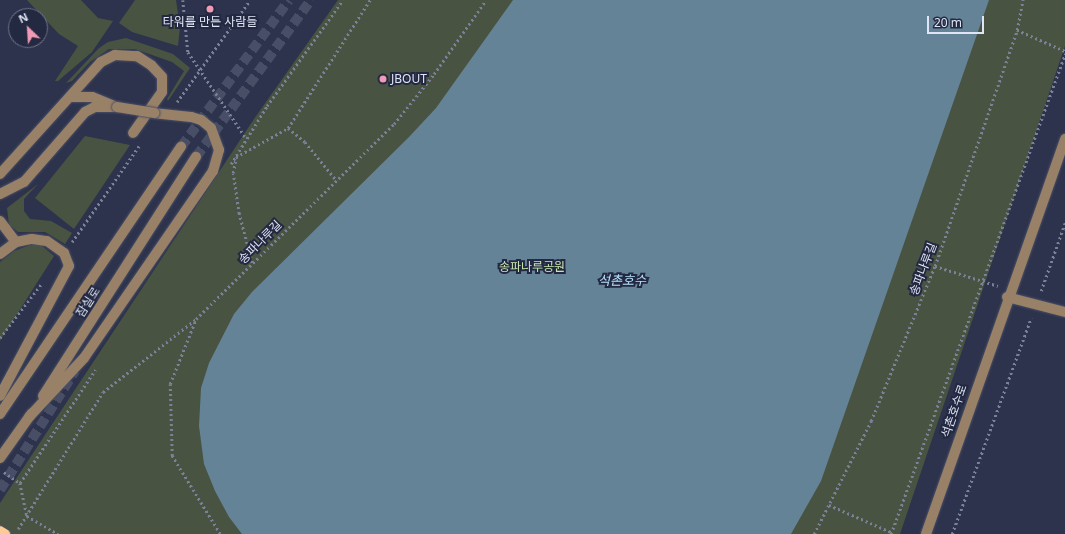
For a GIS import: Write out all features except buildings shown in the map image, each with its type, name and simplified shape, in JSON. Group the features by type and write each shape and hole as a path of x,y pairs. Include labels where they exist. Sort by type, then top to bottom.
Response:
{"main road":[{"path":"0,531 5,534"}],"street":[{"path":"0,174 104,59 115,54 137,56 160,72 163,84 162,92 133,133"},
{"path":"70,98 92,97 117,107"},
{"path":"1,196 24,182 85,112 95,107 117,107 196,118 211,128 219,150 213,171 84,358 29,417"},
{"name":"석촌호수로","path":"926,534 1007,297 1065,139"},
{"name":"잠실로","path":"0,414 181,147"},
{"name":"잠실로","path":"0,458 29,417 196,157"},
{"path":"0,221 8,237"},
{"path":"0,254 8,237"},
{"path":"0,396 69,266 64,253 47,241 32,238 8,237"},
{"path":"1007,297 1065,312"}],"path":[{"path":"183,0 188,52 246,138"},
{"path":"176,103 199,67 250,0"},
{"path":"252,263 239,214 232,173 236,157 288,128 370,0"},
{"name":"송파나루길","path":"220,534 172,456 170,384 196,319 394,124 434,74 486,0"},
{"name":"송파나루길","path":"814,534 871,421 935,266 1017,30 1023,0"},
{"path":"1017,30 1065,51"},
{"path":"829,505 891,533 1065,54"},
{"path":"288,128 305,142 337,181"},
{"path":"68,249 143,142"},
{"path":"952,534 1065,223"},
{"path":"935,266 983,282"},
{"path":"0,338 43,282"},
{"path":"14,534 27,516 103,392 196,319"},
{"path":"0,470 20,483 27,516 58,534"}],"green space":[{"path":"27,0 81,0 98,18 113,21 92,52 58,81 55,81 78,46 59,34 48,22 48,8 35,8"},
{"path":"135,0 176,0 180,27 178,46 132,32 119,23"},
{"name":"석촌호수","path":"338,0 1065,0 1065,46 900,534 0,534 0,503 254,119"},
{"path":"126,38 173,54 190,68 168,101 167,99 184,71 172,62 135,49 109,49 90,62 72,81 66,83 99,48 108,42"},
{"path":"85,136 130,145 74,229 35,198"},
{"path":"38,184 24,199 24,211 30,219 51,221 72,233 65,244 45,232 18,232 9,225 7,208"},
{"path":"30,245 41,245 54,256 0,341 0,262 14,251"}],"water":[{"name":"석촌호수","path":"513,0 989,0 821,481 791,534 242,534 229,517 215,491 204,464 199,426 201,388 209,363 234,314 252,292 409,137 436,108"}],"tunnel":[{"path":"181,147 289,0"},
{"path":"196,157 311,0"},
{"path":"0,490 75,371"}],"place":[{"name":"타워를 만든 사람들","path":"210,9"},
{"name":"JBOUT","path":"383,79"}],"park label":[{"name":"송파나루공원","path":"532,267"}]}
